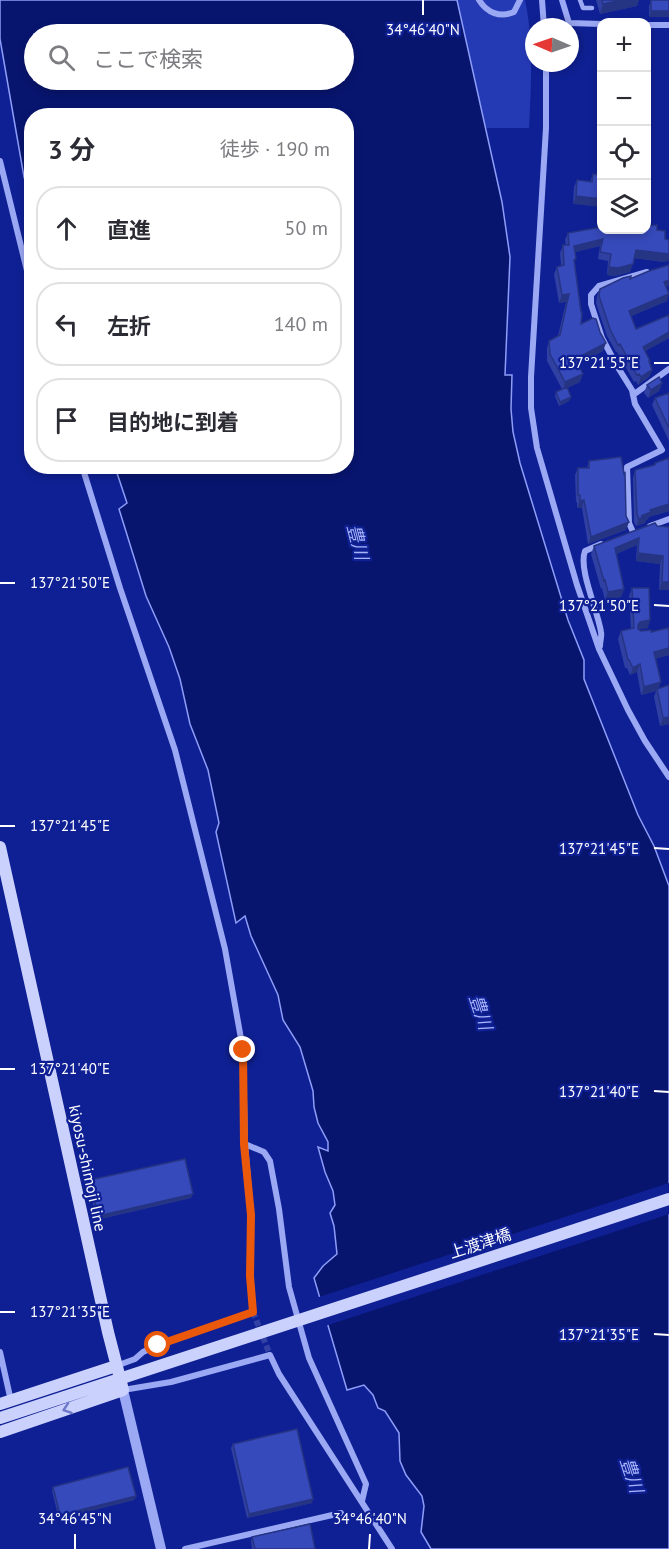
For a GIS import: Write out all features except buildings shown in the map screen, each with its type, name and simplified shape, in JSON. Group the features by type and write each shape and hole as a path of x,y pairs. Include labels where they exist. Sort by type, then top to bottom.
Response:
{"main road":[{"name":"kiyosu-shimoji line","path":"0,847 123,1390"},
{"name":"上渡津橋","path":"0,1418 669,1199"},
{"path":"6,1402 116,1366"},
{"path":"0,1432 123,1390"}],"street":[{"path":"479,0 493,13 506,16 514,12 520,0"},
{"path":"542,0 543,18"},
{"path":"562,0 569,23 597,24"},
{"path":"651,25 669,25"},
{"path":"546,72 546,128 531,377 531,408 537,448 577,585 599,649 628,710 669,777"},
{"path":"0,161 24,258"},
{"path":"633,532 629,523 627,467 662,450 635,405 632,390 602,338 591,304 591,295 599,286 659,269"},
{"path":"633,395 669,369"},
{"path":"84,474 175,750 225,949 243,1050 244,1144 251,1215 250,1276 253,1312 158,1345 143,1352 135,1359 116,1366"},
{"path":"622,536 669,519"},
{"path":"599,649 602,633 582,556 585,551 611,540"},
{"path":"244,1144 264,1152 270,1161 289,1287 309,1358 366,1484 362,1501"},
{"path":"0,1352 6,1402"},
{"path":"161,1549 123,1390 171,1382 270,1355 279,1374 392,1549"},
{"path":"185,1549 342,1514"}],"lane":[{"path":"580,0 583,8 592,8"}],"shaded area":[{"path":"457,0 525,0 528,18 525,18 525,72 531,72 529,128 486,128"}],"water":[{"name":"豊川","path":"0,0 457,0 502,202 510,257 505,375 512,375 513,432 520,463 568,620 584,660 584,679 669,886 669,1549 431,1549 421,1532 424,1506 422,1496 406,1475 400,1461 399,1433 385,1411 378,1408 373,1395 364,1385 347,1390 314,1278 323,1266 337,1254 330,1213 335,1205 333,1191 318,1147 328,1151 328,1142 318,1123 313,1091 300,1047 283,1020 278,995 251,936 245,916 236,923 216,832 219,823 208,770 190,724 180,679 169,647 146,596 119,509 127,503 117,474 354,474 354,108 24,108 24,177 0,39"}],"pier":[{"path":"669,1183 669,1214 325,1326 316,1298"}],"tunnel":[{"path":"253,1312 270,1355"}],"route":[{"path":"158,1345 253,1312 250,1276 251,1215 244,1144 243,1050"}]}
